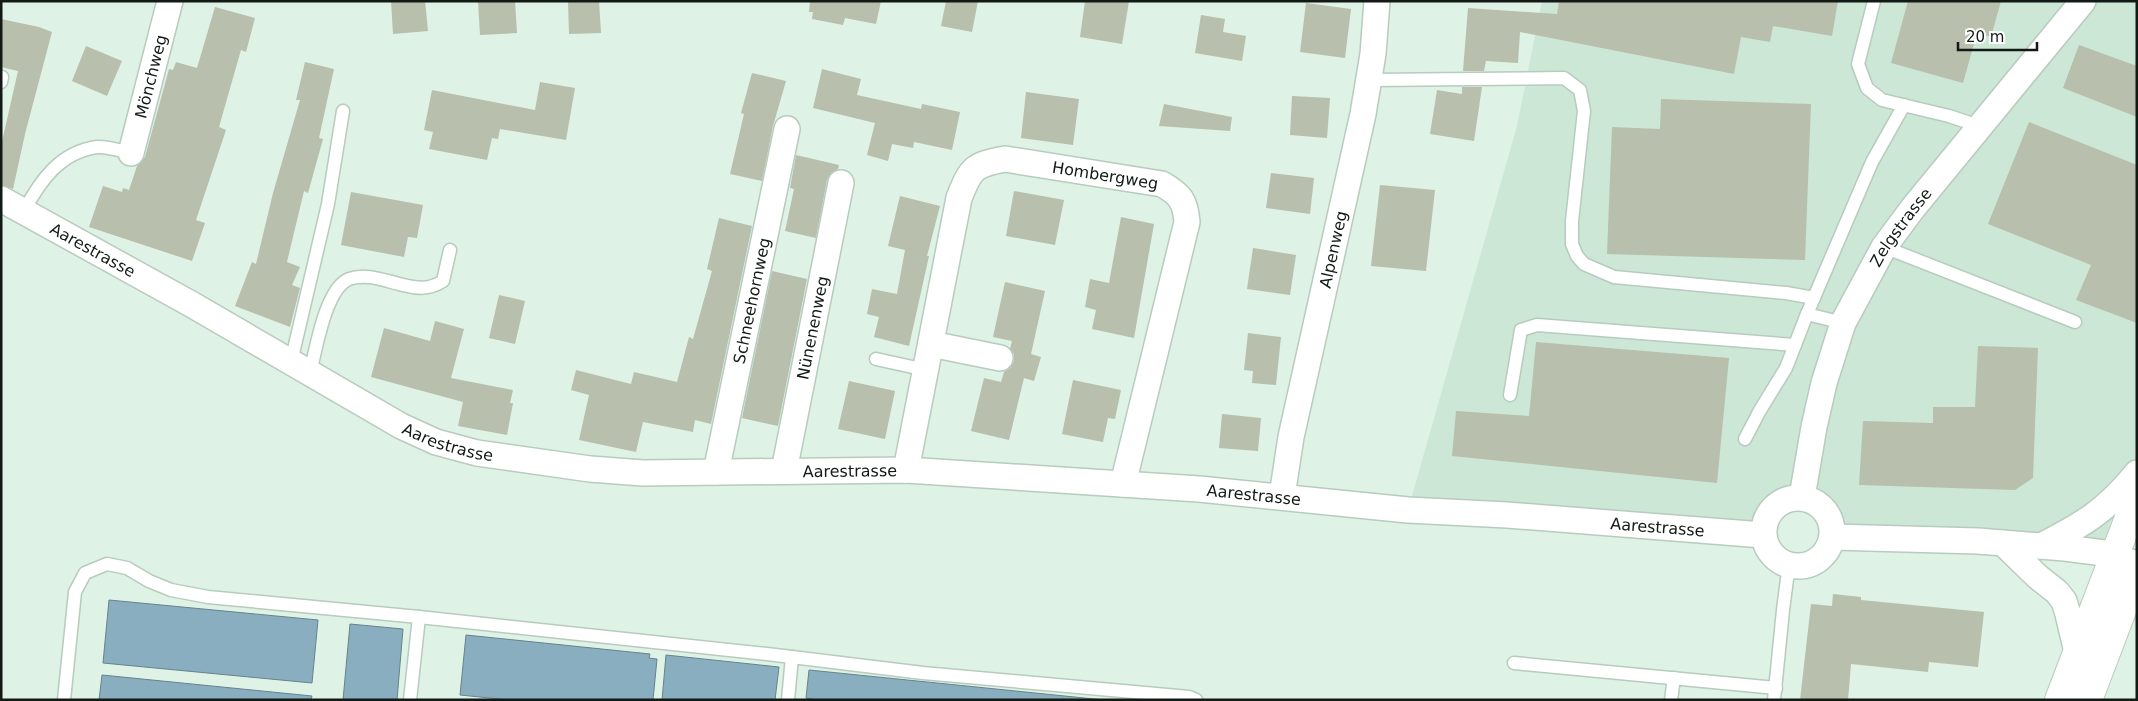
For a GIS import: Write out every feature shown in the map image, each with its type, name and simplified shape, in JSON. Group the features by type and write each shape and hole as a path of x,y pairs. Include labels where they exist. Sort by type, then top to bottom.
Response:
{"main road":[{"path":"2059,700 2076,652 2125,560 2137,497"},
{"path":"2088,700 2137,571"}],"street":[{"name":"Mönchweg","path":"131,153 170,1"},
{"name":"Alpenweg","path":"1282,496 1291,437 1369,80 1377,1"},
{"name":"Zelgstrasse","path":"1802,497 1812,435 1824,383 1843,323 1884,247 1979,126 2083,1"},
{"name":"Schneehornweg","path":"716,472 787,129"},
{"name":"Hombergweg","path":"906,470 959,198 968,176 982,163 1005,159 1162,184 1177,192 1185,207 1187,222 1123,484"},
{"name":"Nünenenweg","path":"784,471 841,183"},
{"name":"Aarestrasse","path":"1,199 401,426 436,442 478,453 590,469 643,473 906,470 1282,496 1408,510 1507,515 1763,535"},
{"path":"931,344 1000,358"},
{"path":"2041,546 2084,524 2109,504 2137,472"},
{"path":"1802,497 1820,506 1827,514 1831,522 1832,537 1830,546 1823,556 1814,563 1803,567 1791,566 1780,562 1772,554 1763,535 1765,522 1770,511 1779,503 1790,498 1802,497"},
{"path":"1832,537 2003,543 2092,550 2125,560"},
{"path":"2003,543 2038,577 2057,592 2064,602 2076,652"}],"lane":[{"path":"1874,1 1858,64 1867,88 1882,100 1949,116 1979,126"},
{"path":"1369,80 1564,78 1580,90 1584,111 1572,221 1572,244 1577,256 1584,264 1614,277 1786,293 1814,298"},
{"path":"1745,439 1786,368 1872,162 1904,106"},
{"path":"301,368 343,111"},
{"path":"24,211 43,178 66,159 98,147 131,153"},
{"path":"1884,247 2075,322"},
{"path":"301,368 336,289 349,279 366,277 418,289 432,288 443,281 450,250"},
{"path":"1807,314 1843,323"},
{"path":"1510,395 1520,330 1537,325 1795,345"},
{"path":"876,359 926,370"},
{"path":"64,700 75,592 85,573 107,564 127,568 149,581 171,590 208,597 419,617 923,672 1189,697 1196,700"},
{"path":"1514,663 1674,678 1775,694 1787,578 1791,566"},
{"path":"410,700 419,617"},
{"path":"788,700 792,657"},
{"path":"1671,700 1674,678"}],"shaded area":[{"path":"1542,1 2137,1 2137,497 2114,556 1832,537 1831,522 1827,514 1820,506 1802,497 1790,497 1770,511 1765,522 1763,535 1408,510 1517,126"}],"water":[{"path":"109,600 318,620 312,683 103,663"},
{"path":"350,624 403,629 397,700 343,700"},
{"path":"466,635 650,654 649,658 657,659 653,700 509,700 460,695"},
{"path":"666,655 779,667 775,700 662,700"},
{"path":"809,670 1104,700 818,700 806,698"},
{"path":"102,675 312,696 311,700 99,700"}],"building":[{"path":"391,1 425,1 428,31 393,34"},
{"path":"478,1 515,1 517,33 480,35"},
{"path":"568,1 599,1 601,33 569,34"},
{"path":"810,1 881,1 876,24 845,18 843,25 812,19 813,12 809,12"},
{"path":"946,1 978,1 972,32 941,26"},
{"path":"1085,1 1129,1 1122,44 1080,37"},
{"path":"1559,1 1838,1 1832,36 1773,26 1770,42 1741,37 1734,74 1520,32 1518,63 1486,61 1484,71 1463,71 1468,8 1557,14"},
{"path":"1908,1 2001,1 1991,37 1977,33 1963,83 1891,63"},
{"path":"1306,3 1351,9 1345,58 1300,52"},
{"path":"215,7 255,18 246,52 241,50 219,127 226,130 196,220 205,223 192,261 89,227 103,186 122,192 123,188 129,190 137,166 145,157 169,69 173,70 176,62 197,68"},
{"path":"1201,15 1225,19 1223,32 1246,36 1242,61 1195,53"},
{"path":"1,19 39,27 52,32 25,134 13,189 1,185 1,146 18,71 1,67"},
{"path":"2079,45 2137,66 2137,117 2063,88"},
{"path":"86,46 122,61 107,96 72,81"},
{"path":"305,62 334,69 319,138 323,139 308,193 304,191 287,262 300,267 292,285 300,288 290,327 235,306 252,262 256,264 273,193 300,100 296,100"},
{"path":"822,69 861,79 857,95 921,109 922,104 960,112 952,150 914,142 913,148 892,144 888,161 867,155 875,123 813,108"},
{"path":"752,73 786,81 773,126 762,181 730,174 744,114 741,113"},
{"path":"540,82 575,88 566,140 500,129 498,139 492,138 487,160 429,149 433,132 424,130 432,90 535,110"},
{"path":"1462,87 1482,87 1474,141 1430,134 1437,90 1462,94"},
{"path":"1026,92 1079,99 1073,145 1021,138"},
{"path":"1292,96 1330,98 1327,138 1290,135"},
{"path":"1661,99 1811,104 1805,260 1607,254 1612,127 1660,129"},
{"path":"1164,104 1232,117 1230,131 1159,126"},
{"path":"2029,122 2137,165 2137,323 2076,300 2091,265 1988,224"},
{"path":"796,155 839,165 838,169 831,173 827,180 816,238 785,231 794,189 790,188"},
{"path":"1271,173 1314,178 1310,214 1266,208"},
{"path":"1380,185 1435,190 1426,271 1371,266"},
{"path":"1014,191 1064,200 1055,245 1006,236"},
{"path":"351,192 423,205 417,238 408,237 404,257 341,245"},
{"path":"900,196 940,206 927,256 929,256 909,346 874,337 879,317 867,314 872,289 897,294 905,250 888,246"},
{"path":"1121,217 1154,224 1134,338 1092,329 1096,310 1085,307 1090,279 1109,283"},
{"path":"719,218 752,226 711,424 695,420 693,432 643,422 636,452 579,440 589,395 571,390 576,370 631,384 634,372 677,382 689,337 693,339 712,271 707,269"},
{"path":"1253,248 1296,255 1290,295 1247,289"},
{"path":"772,271 807,279 778,426 742,418"},
{"path":"1005,282 1045,291 1031,354 1041,357 1034,381 1024,378 1009,440 971,431 984,378 1001,382 1004,372 1010,368 1014,361 1014,354 1010,349 1012,341 993,337"},
{"path":"499,295 525,301 515,344 489,338"},
{"path":"435,321 464,329 451,378 513,390 510,403 513,403 507,435 458,426 463,402 371,377 384,328 430,341"},
{"path":"1248,333 1281,337 1276,385 1252,383 1253,371 1244,370"},
{"path":"1536,342 1729,358 1717,483 1452,456 1456,411 1529,416"},
{"path":"1978,346 2038,348 2033,478 2015,490 1859,485 1863,421 1933,423 1933,407 1975,407"},
{"path":"1073,380 1121,390 1115,419 1108,418 1103,442 1062,434"},
{"path":"849,381 895,391 885,439 838,429"},
{"path":"1222,414 1261,418 1258,451 1219,448"},
{"path":"1833,594 1861,597 1861,600 1984,612 1978,667 1929,662 1928,672 1851,664 1848,700 1800,700 1811,604 1832,606"}]}
